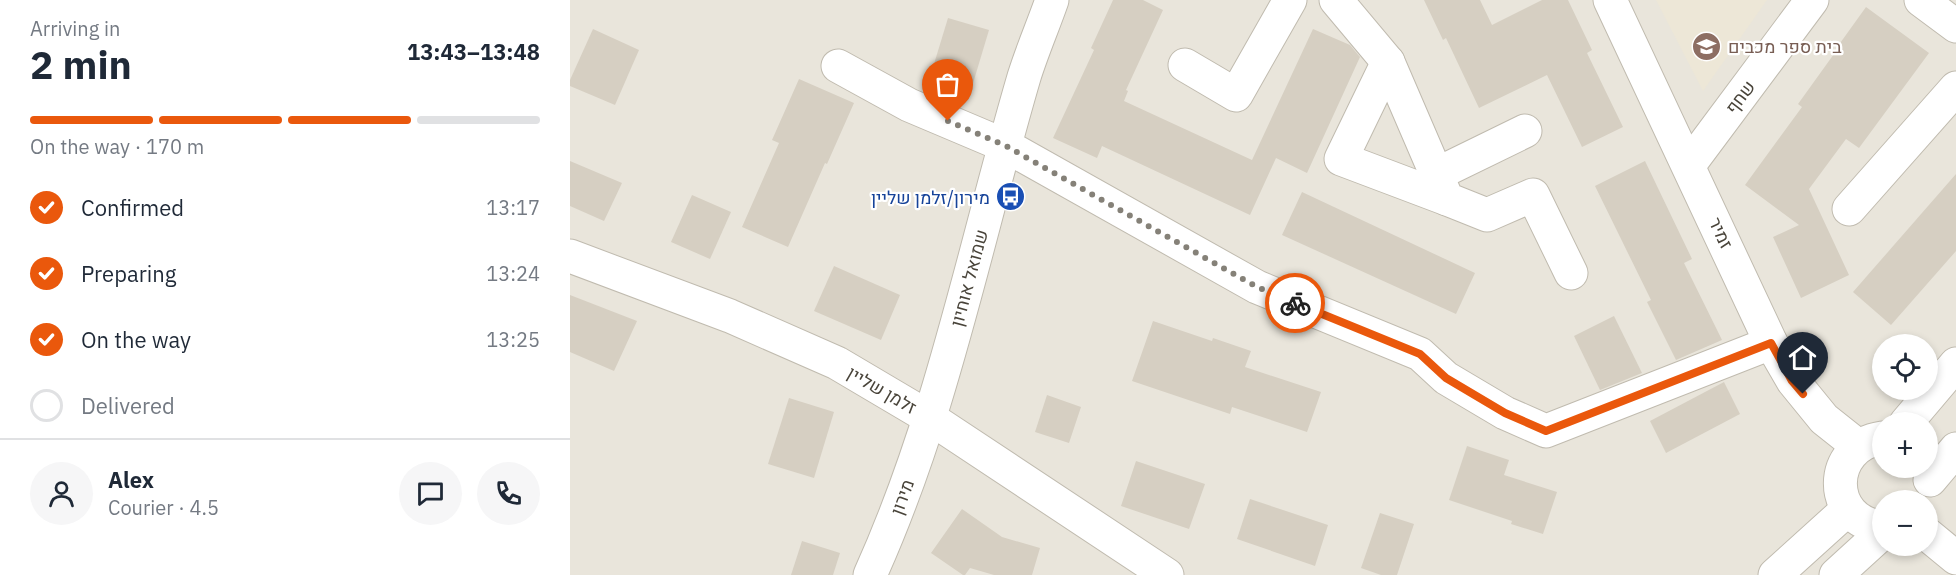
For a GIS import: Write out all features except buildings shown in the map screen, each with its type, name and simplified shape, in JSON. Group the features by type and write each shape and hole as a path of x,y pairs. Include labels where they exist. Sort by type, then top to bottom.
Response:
{"street":[{"name":"שמואל אוחיון","path":"930,418 1025,75 1052,0"},
{"path":"1185,65 1236,95 1290,0"},
{"path":"1336,0 1388,62 1442,186"},
{"name":"זמיר","path":"1610,0 1771,343 1792,381 1824,419 1870,442"},
{"name":"שחף","path":"1689,165 1812,0"},
{"path":"1921,0 1956,26"},
{"path":"1388,62 1341,159 1442,186 1487,215 1533,195 1571,273"},
{"path":"838,66 909,105 1006,146 1257,287 1420,354 1446,378 1505,413 1546,431 1771,343"},
{"path":"1849,209 1956,88"},
{"path":"1442,186 1526,130"},
{"name":"זלמן שליין","path":"570,256 730,316 837,363 930,418 1167,575"},
{"path":"1915,412 1956,364"},
{"name":"מירון","path":"870,575 891,528 930,418"},
{"path":"1870,442 1849,456 1842,468 1840,482 1842,496 1848,508 1859,519 1872,526"},
{"path":"1928,483 1956,449"},
{"path":"1776,575 1848,508"},
{"path":"1836,575 1872,542"},
{"path":"1938,543 1956,558"}],"shaded area":[{"path":"570,0 1956,0 1956,575 570,575"},
{"name":"בית ספר מכבים","path":"1656,0 1767,0 1703,91"}],"way so far":[{"path":"948,121 1006,146 1257,287 1295,303"}],"place":[{"name":"בית ספר מכבים","path":"1707,46"},
{"name":"מירון/זלמן שליין","path":"1011,197"}],"route":[{"path":"1295,303 1420,354 1446,378 1505,413 1546,431 1771,343 1792,381 1803,394"}]}
